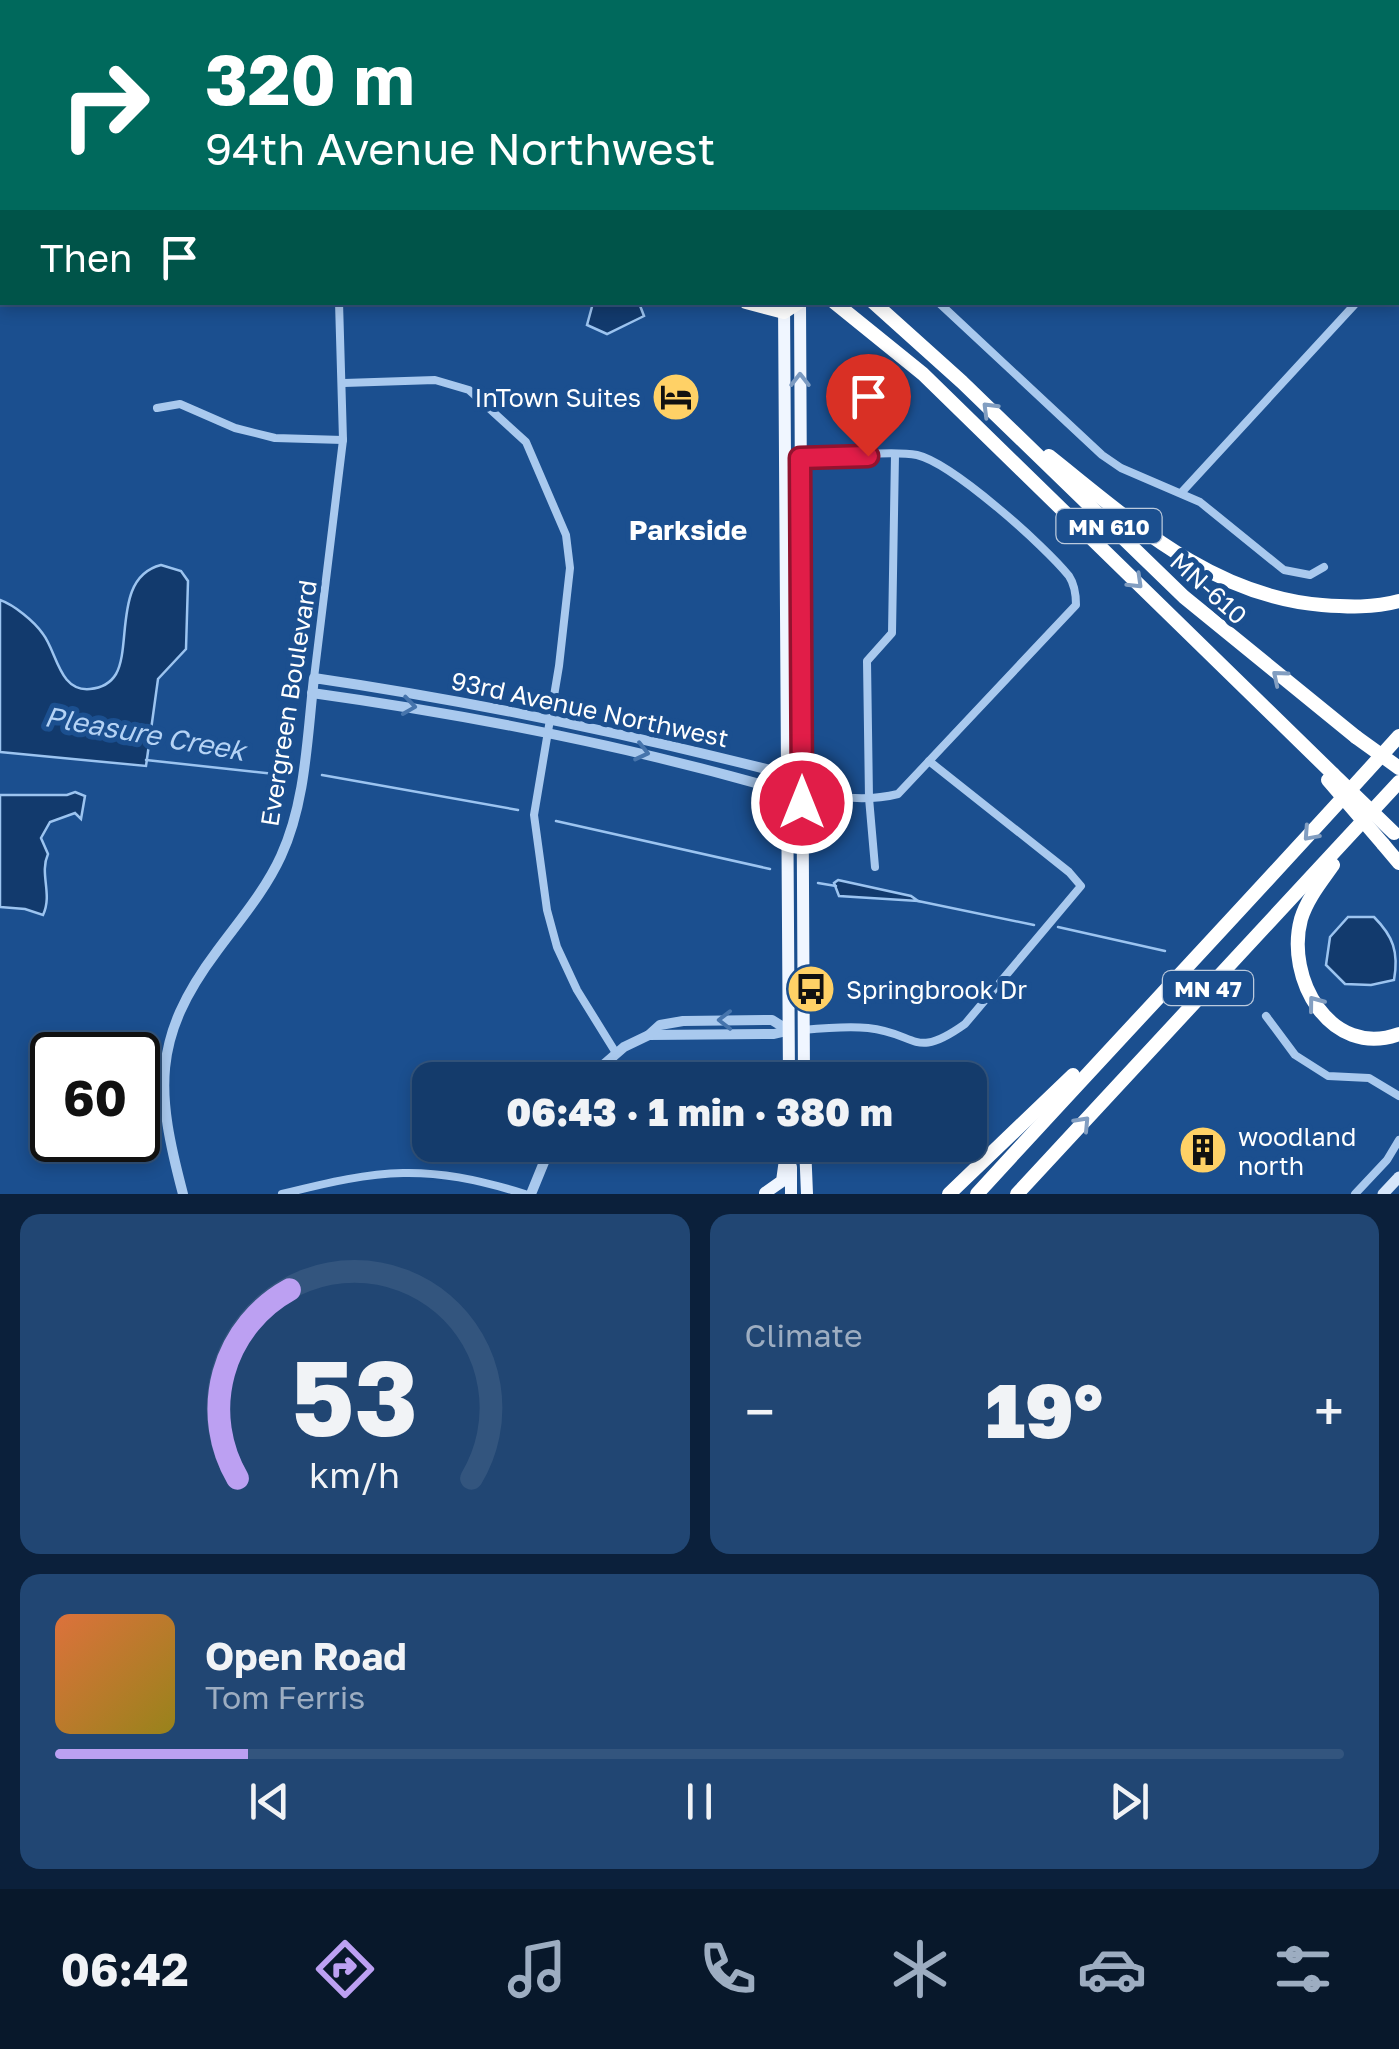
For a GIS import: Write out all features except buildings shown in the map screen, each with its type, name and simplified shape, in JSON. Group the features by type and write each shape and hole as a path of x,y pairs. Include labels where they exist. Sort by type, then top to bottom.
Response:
{"highway":[{"name":"MN-610","path":"838,305 923,374 1302,742 1392,838"},
{"name":"MN-610","path":"876,305 1184,597 1399,768"},
{"path":"1016,435 1141,530 1231,583 1312,604 1352,607 1399,601"},
{"name":"MN 47","path":"977,1194 1399,736"},
{"path":"1399,782 1312,896 1301,919 1297,951 1305,989 1325,1016 1345,1032 1371,1040 1399,1034"},
{"name":"MN 47","path":"1017,1194 1399,782"},
{"path":"1392,838 1399,863"},
{"path":"949,1194 1093,1055 1117,1041"},
{"path":"1028,1194 1047,1162"}],"main road":[{"path":"789,1062 786,785 799,305"},
{"path":"784,307 802,789 804,1062"},
{"path":"765,1193 782,1181 786,1162"},
{"path":"790,1162 791,1194"},
{"path":"807,1162 807,1194"},
{"path":"1383,1194 1399,1176"}],"street":[{"name":"Evergreen Boulevard","path":"183,1194 164,1116 169,1040 190,990 268,880 288,840 300,796 343,440 339,305"},
{"path":"941,305 1102,455 1121,468 1212,509 1284,570 1310,574 1324,567"},
{"path":"1182,493 1354,305"},
{"path":"344,383 426,380 458,385 482,399 526,442 566,534 570,558 534,814 547,910 557,947 577,990 616,1053"},
{"path":"158,408 180,404 234,428 275,438 343,440"},
{"path":"786,785 832,797 898,794 1076,605 1070,577 942,464 915,454 792,458"},
{"path":"875,866 869,798 867,662 892,633 895,455"},
{"name":"93rd Avenue Northwest","path":"312,692 547,732 653,754 777,789 786,785 778,772 550,718 452,698 314,678"},
{"path":"606,1062 660,1026 711,1020 772,1020 788,1030 869,1028 926,1045 942,1040 965,1024 1081,886 1070,872 930,760"},
{"path":"1266,1016 1294,1055 1328,1076 1369,1078 1399,1096"},
{"path":"1355,1194 1387,1160 1399,1140"},
{"path":"282,1194 345,1178 416,1171 462,1177 528,1194 542,1162"}],"water":[{"path":"592,305 640,305 644,316 607,334 587,325"},
{"path":"161,565 181,571 188,581 186,649 158,679 146,766 0,752 0,600 39,629 65,678 80,688 94,688 108,683 121,662 126,614 136,583 146,572"},
{"path":"75,792 85,796 81,819 75,813 50,822 41,838 48,854 43,915 0,907 0,795"},
{"path":"838,880 911,896 918,901 839,896 834,883"},
{"path":"1348,917 1374,917 1386,931 1395,953 1394,980 1371,985 1345,984 1326,965 1330,937"}],"waterway":[{"name":"Pleasure Creek","path":"146,760 284,775"},
{"name":"Pleasure Creek","path":"322,775 518,810"},
{"name":"Pleasure Creek","path":"556,821 770,869"},
{"name":"Pleasure Creek","path":"818,883 836,886"},
{"name":"Pleasure Creek","path":"918,901 1034,925"},
{"path":"1058,927 1165,951"}],"place":[{"name":"InTown Suites","path":"676,397"},
{"name":"Springbrook Dr","path":"811,989"},
{"name":"woodland north","path":"1203,1150"}],"district":[{"name":"Parkside","path":"688,529"}],"route":[{"path":"802,803 800,458 868,456"}]}
